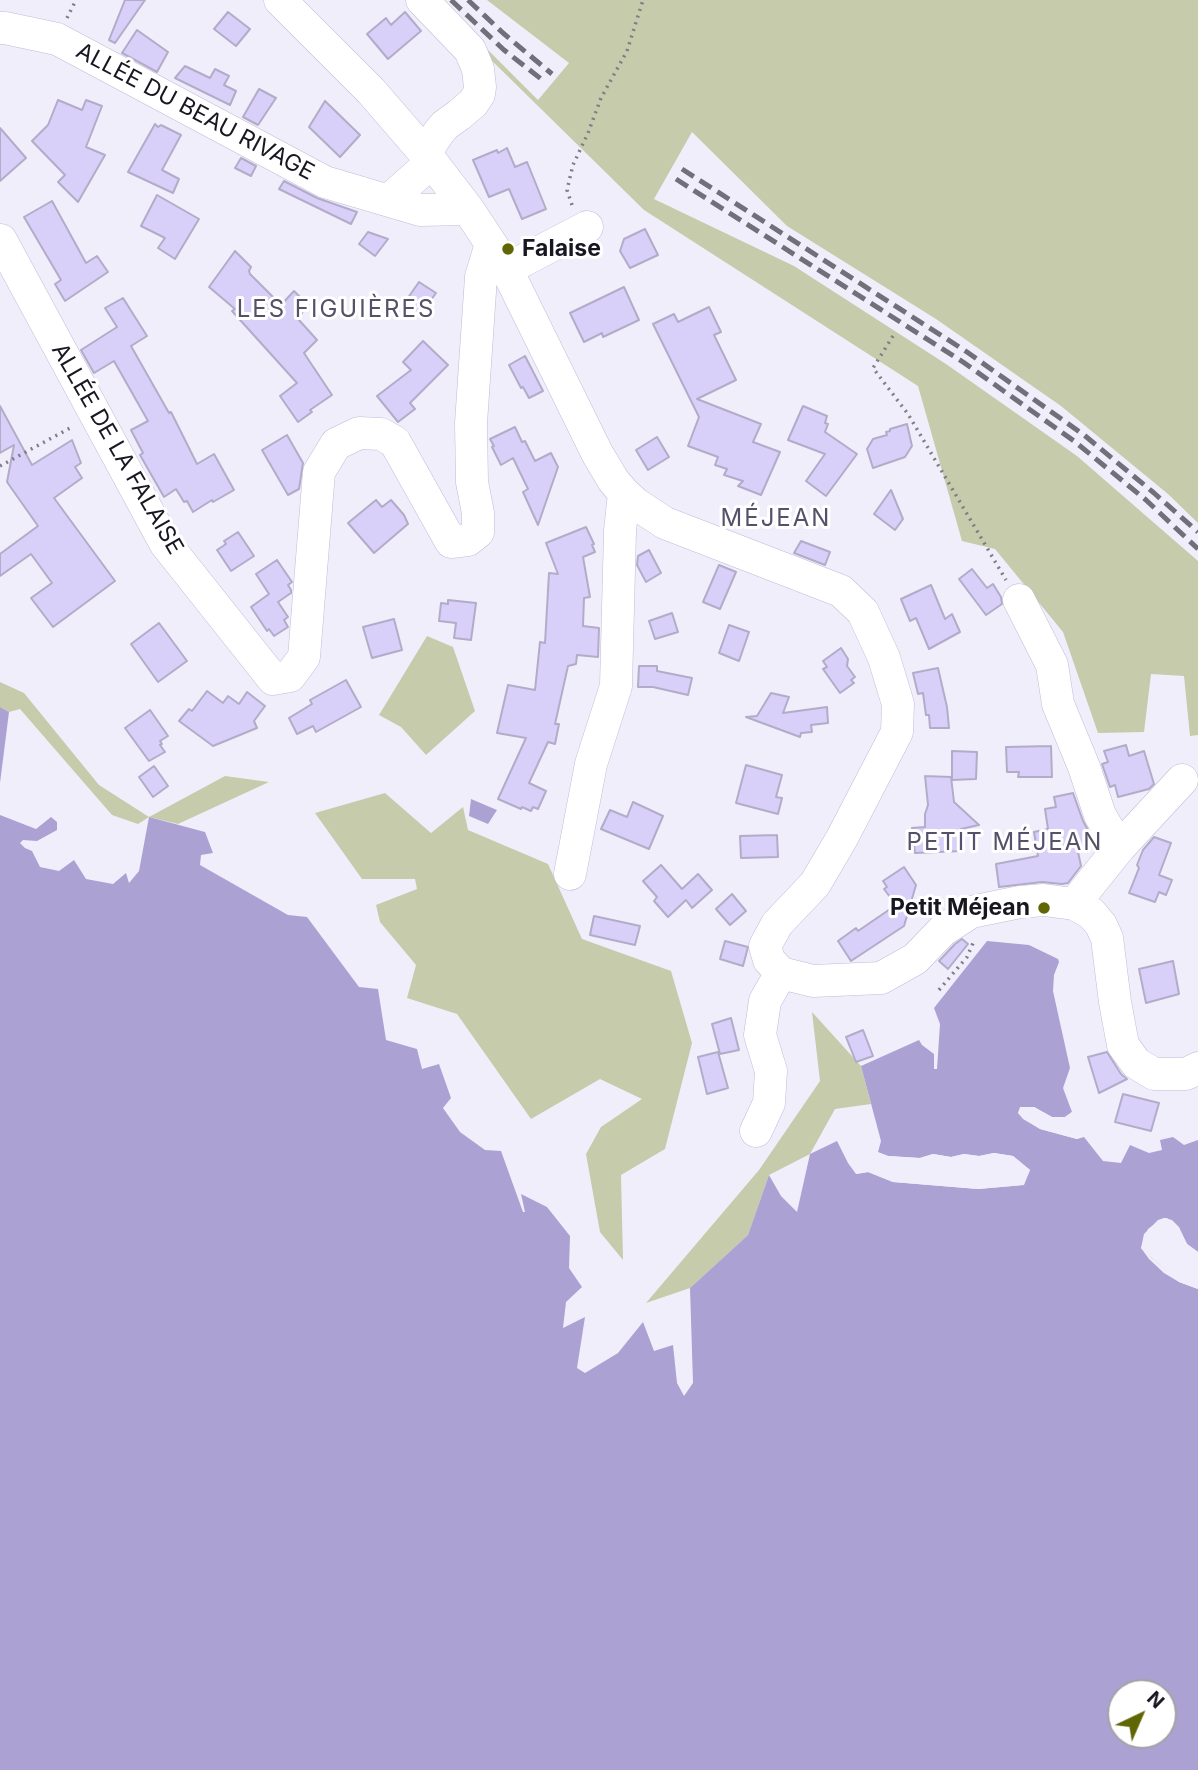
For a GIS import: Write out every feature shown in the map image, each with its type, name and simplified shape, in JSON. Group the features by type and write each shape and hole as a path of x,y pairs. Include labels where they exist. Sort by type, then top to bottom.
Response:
{"street":[{"path":"280,0 371,91 428,156 468,209 499,257 597,453 624,493 665,523 841,591 863,612 884,658 898,705 897,732 815,884 778,924 765,946 769,960 780,973 813,981 881,978 915,960 943,930 971,912 1044,900 1074,904 1091,913 1107,938 1123,1045 1136,1063 1154,1074 1186,1074 1198,1068"},
{"path":"390,200 424,169 432,144 445,125 460,116 479,94 480,80 470,50 422,0"},
{"name":"ALLÉE DU BEAU RIVAGE","path":"0,28 57,39 85,52 325,182 420,210 468,209"},
{"path":"499,257 587,227"},
{"name":"ALLÉE DE LA FALAISE","path":"1,240 165,543 273,679 290,676 304,657 319,472 336,444 359,433 381,434 395,442 452,542 468,540 478,532 478,513 472,481 471,423 481,277 499,257"},
{"path":"570,874 591,764 616,686 620,531 624,493"},
{"path":"1018,600 1052,665 1058,704 1100,815 1119,848"},
{"path":"1074,904 1119,848 1182,780"},
{"path":"757,1131 769,1103 771,1071 760,1035 765,1001 780,973"}],"path":[{"path":"587,227 575,211 567,190 573,164 601,98 627,51 643,0"},
{"path":"893,336 873,368 908,414 1018,600"},
{"path":"0,466 95,415"},
{"path":"939,990 967,957 985,909"}],"green space":[{"path":"430,0 438,0 538,100 569,63 487,0 1198,0 1198,523 1168,494 1061,406 936,319 787,226 692,132 654,199 794,266 946,364 1077,456 1198,561 1198,735 1190,736 1184,676 1151,674 1144,732 1098,733 1063,632 995,549 962,541 918,386 644,210"},
{"path":"427,636 453,647 475,711 426,755 401,727 379,715"},
{"path":"0,682 24,693 99,785 149,817 138,824 112,815 20,709 9,712 0,707"},
{"path":"225,776 269,782 178,824 149,817"},
{"path":"385,793 431,833 463,807 468,830 548,864 582,939 671,971 692,1043 665,1149 621,1175 623,1260 600,1232 586,1154 601,1127 642,1099 600,1079 531,1119 457,1014 407,998 416,965 380,922 376,905 417,889 415,879 362,879 315,813"},
{"path":"812,1012 861,1066 871,1104 835,1109 810,1154 769,1175 748,1235 690,1288 646,1303 759,1170 820,1081"}],"shaded area":[{"path":"0,707 9,712 0,783"},
{"path":"471,799 497,810 488,824 469,816"},
{"path":"0,815 36,829 51,817 57,822 57,830 37,841 23,840 20,843 32,851 40,867 59,871 74,860 86,879 113,884 126,873 129,883 139,871 149,817 205,832 213,853 201,855 200,865 288,915 307,917 359,987 378,989 386,1040 417,1049 422,1069 439,1064 451,1098 443,1108 460,1132 485,1150 501,1151 523,1212 521,1194 547,1207 570,1236 569,1268 582,1287 566,1302 563,1328 585,1317 577,1368 585,1373 618,1353 643,1322 654,1351 673,1345 677,1383 684,1396 693,1383 690,1288 748,1235 769,1175 781,1196 797,1212 810,1154 837,1141 856,1174 868,1172 893,1182 978,1189 1024,1185 1030,1170 1013,1156 994,1153 951,1157 933,1154 920,1158 888,1156 878,1152 881,1141 861,1066 919,1040 934,1054 934,1069 937,1069 940,1024 934,1008 987,941 1029,945 1058,959 1053,991 1070,1068 1063,1088 1072,1112 1065,1117 1052,1117 1034,1107 1021,1107 1018,1113 1040,1129 1077,1139 1084,1137 1103,1161 1121,1163 1130,1145 1149,1153 1162,1150 1160,1140 1173,1137 1184,1145 1198,1140 1198,1252 1187,1244 1178,1227 1167,1218 1148,1229 1141,1248 1179,1282 1198,1289 1198,1770 0,1770"}],"pier":[{"path":"1020,1107 1034,1107 1052,1117 1065,1117 1072,1112 1075,1114 1065,1120 1051,1120 1033,1110 1022,1112 1025,1117 1041,1126 1087,1135 1077,1139 1040,1129 1023,1119 1018,1113"},
{"path":"874,1151 888,1156 920,1158 933,1154 951,1157 994,1153 1013,1156 1030,1170 1023,1185 978,1189 893,1182 868,1172 856,1174 857,1170 868,1169 894,1179 978,1186 1021,1182 1026,1171 1011,1160 994,1156 979,1160 964,1158 951,1161 933,1158 920,1162 887,1159 876,1155"},
{"path":"1158,1220 1172,1220 1179,1227 1187,1244 1198,1252 1198,1256 1184,1246 1176,1229 1167,1222 1160,1223 1150,1231 1145,1247 1151,1257 1166,1270 1180,1279 1198,1285 1198,1289 1164,1273 1141,1248 1144,1234"}],"building":[{"path":"125,0 145,0 115,43 109,40"},
{"path":"228,12 250,29 236,46 214,29"},
{"path":"405,12 421,31 388,59 367,34 386,18 391,25"},
{"path":"137,30 168,52 157,72 122,53"},
{"path":"185,66 210,78 215,69 229,76 224,85 236,91 230,105 175,78"},
{"path":"259,89 276,98 258,125 243,117"},
{"path":"58,100 82,110 86,100 102,106 86,147 105,155 78,202 58,182 65,175 32,141 48,125"},
{"path":"325,101 360,135 340,157 309,127"},
{"path":"155,124 181,135 162,170 179,179 173,193 128,172"},
{"path":"0,128 26,158 0,181"},
{"path":"507,148 515,167 527,162 546,209 522,219 509,189 489,197 473,160"},
{"path":"241,158 256,166 251,176 235,168"},
{"path":"284,181 317,198 357,212 351,224 279,189"},
{"path":"157,195 199,219 175,259 158,248 165,238 141,226"},
{"path":"52,201 86,263 97,256 108,272 65,301 55,284 61,280 24,217"},
{"path":"645,229 658,255 630,268 620,251 624,239"},
{"path":"368,232 388,239 375,256 359,244"},
{"path":"235,251 251,267 250,274 281,305 294,291 306,303 299,320 317,340 304,353 332,395 298,422 280,396 297,383 232,311 235,309 209,287"},
{"path":"419,282 436,293 421,314 405,302"},
{"path":"624,287 639,320 603,337 602,333 584,342 570,313"},
{"path":"123,298 147,336 131,346 169,413 171,412 197,464 214,454 234,490 193,512 176,489 164,497 140,455 143,453 131,430 148,421 114,361 94,373 81,350 117,327 105,308"},
{"path":"709,307 721,332 714,335 736,380 697,399 761,424 753,442 780,452 761,495 738,486 743,481 724,475 727,469 715,465 718,457 688,446 699,417 653,324 674,314 678,322"},
{"path":"423,341 448,365 410,403 415,409 398,422 377,396 411,370 403,362"},
{"path":"525,356 543,391 529,398 509,365"},
{"path":"0,406 32,465 72,440 81,463 75,467 82,478 54,498 115,581 53,627 31,598 52,583 31,554 0,576 0,554 38,526 7,482 14,445 0,453"},
{"path":"803,406 827,416 825,432 857,454 826,496 806,481 825,454 788,440"},
{"path":"907,424 912,446 905,457 873,468 867,449 873,439 887,435 886,432 890,429"},
{"path":"515,427 535,461 551,453 558,467 538,525 523,492 528,489 513,458 501,465 490,439"},
{"path":"287,435 303,463 299,489 288,495 262,450"},
{"path":"657,437 669,457 648,470 636,450"},
{"path":"891,490 903,519 895,530 874,514"},
{"path":"376,500 382,507 391,500 408,524 374,553 348,523"},
{"path":"586,527 595,552 583,557 590,597 584,598 583,626 599,628 598,657 577,655 576,664 568,666 555,724 559,724 555,744 548,742 529,783 546,791 538,809 521,809 498,799 526,738 497,733 508,685 535,690 540,642 545,643 549,573 558,574 546,543"},
{"path":"238,532 254,556 231,571 217,550 226,544 224,541"},
{"path":"801,541 830,552 825,565 794,553"},
{"path":"649,550 661,573 646,582 637,565 638,556"},
{"path":"277,560 292,582 288,585 291,593 278,602 288,617 284,620 288,627 274,636 269,629 267,631 251,607 269,594 256,574"},
{"path":"719,565 736,572 720,609 703,602"},
{"path":"972,569 987,588 993,584 1001,597 1002,604 986,615 959,579"},
{"path":"931,585 945,619 952,614 960,632 929,649 916,618 910,621 901,599"},
{"path":"448,600 476,603 471,640 454,638 456,623 439,621 441,603 448,604"},
{"path":"672,613 678,632 655,639 649,621"},
{"path":"394,619 402,650 372,658 363,627"},
{"path":"159,623 187,661 158,682 131,644"},
{"path":"729,625 749,632 739,661 719,653"},
{"path":"841,648 848,659 847,666 855,677 851,680 854,683 840,693 823,669 827,667 823,661"},
{"path":"639,666 657,666 657,671 692,678 688,695 653,687 638,687"},
{"path":"938,668 949,728 930,728 923,693 918,694 913,673"},
{"path":"346,680 361,707 316,732 313,726 297,734 289,718 312,704 310,700"},
{"path":"207,691 223,703 228,696 239,704 247,692 265,706 254,721 257,728 213,746 179,721 189,709 192,711"},
{"path":"771,693 789,697 783,713 827,707 828,723 811,725 812,732 801,733 800,737 746,717 757,716"},
{"path":"150,710 168,736 160,741 165,752 149,761 125,728"},
{"path":"1126,745 1129,756 1144,751 1154,784 1149,789 1118,797 1115,785 1110,787 1102,764 1108,762 1104,751"},
{"path":"1051,746 1052,777 1018,777 1019,772 1007,772 1006,747"},
{"path":"952,751 977,752 976,779 952,780"},
{"path":"746,765 782,775 776,797 782,798 778,814 736,803"},
{"path":"154,766 168,786 153,797 139,777"},
{"path":"925,776 951,777 954,802 979,825 961,829 962,851 915,853 912,828 925,827 928,805"},
{"path":"1073,793 1088,830 1090,845 1077,847 1081,866 1068,883 1042,882 999,887 996,864 1038,856 1034,832 1048,829 1045,809 1056,807 1054,797"},
{"path":"633,802 663,816 649,849 601,829 610,810 627,817"},
{"path":"777,835 778,857 741,858 740,836"},
{"path":"1154,837 1171,843 1159,875 1172,880 1166,895 1159,892 1155,902 1129,893 1143,850"},
{"path":"661,865 682,889 698,874 712,890 692,908 686,900 668,917 654,901 657,897 643,881"},
{"path":"904,867 916,885 904,926 851,961 838,941 896,905 884,889 887,887 883,881"},
{"path":"732,894 746,911 730,925 716,909"},
{"path":"594,916 640,926 635,945 590,935"},
{"path":"962,939 968,944 948,969 939,961"},
{"path":"725,941 748,947 743,966 720,959"},
{"path":"1173,961 1179,994 1146,1003 1139,969"},
{"path":"731,1018 739,1050 720,1054 712,1024"},
{"path":"863,1030 873,1056 856,1062 846,1037"},
{"path":"718,1052 728,1088 707,1094 698,1057"},
{"path":"1107,1052 1127,1079 1099,1093 1088,1057"},
{"path":"1123,1094 1159,1103 1151,1131 1115,1122"}],"railway":[{"path":"451,0 504,50 545,82"},
{"path":"468,0 552,74"},
{"path":"682,169 967,352 1084,435 1198,532"},
{"path":"676,179 963,362 1074,441 1146,500 1198,549"}],"place":[{"name":"Falaise","path":"508,249"},
{"name":"Petit Méjean","path":"1044,908"}],"district":[{"name":"LES FIGUIÈRES","path":"336,310"},
{"name":"MÉJEAN","path":"776,519"},
{"name":"PETIT MÉJEAN","path":"1005,843"}]}
